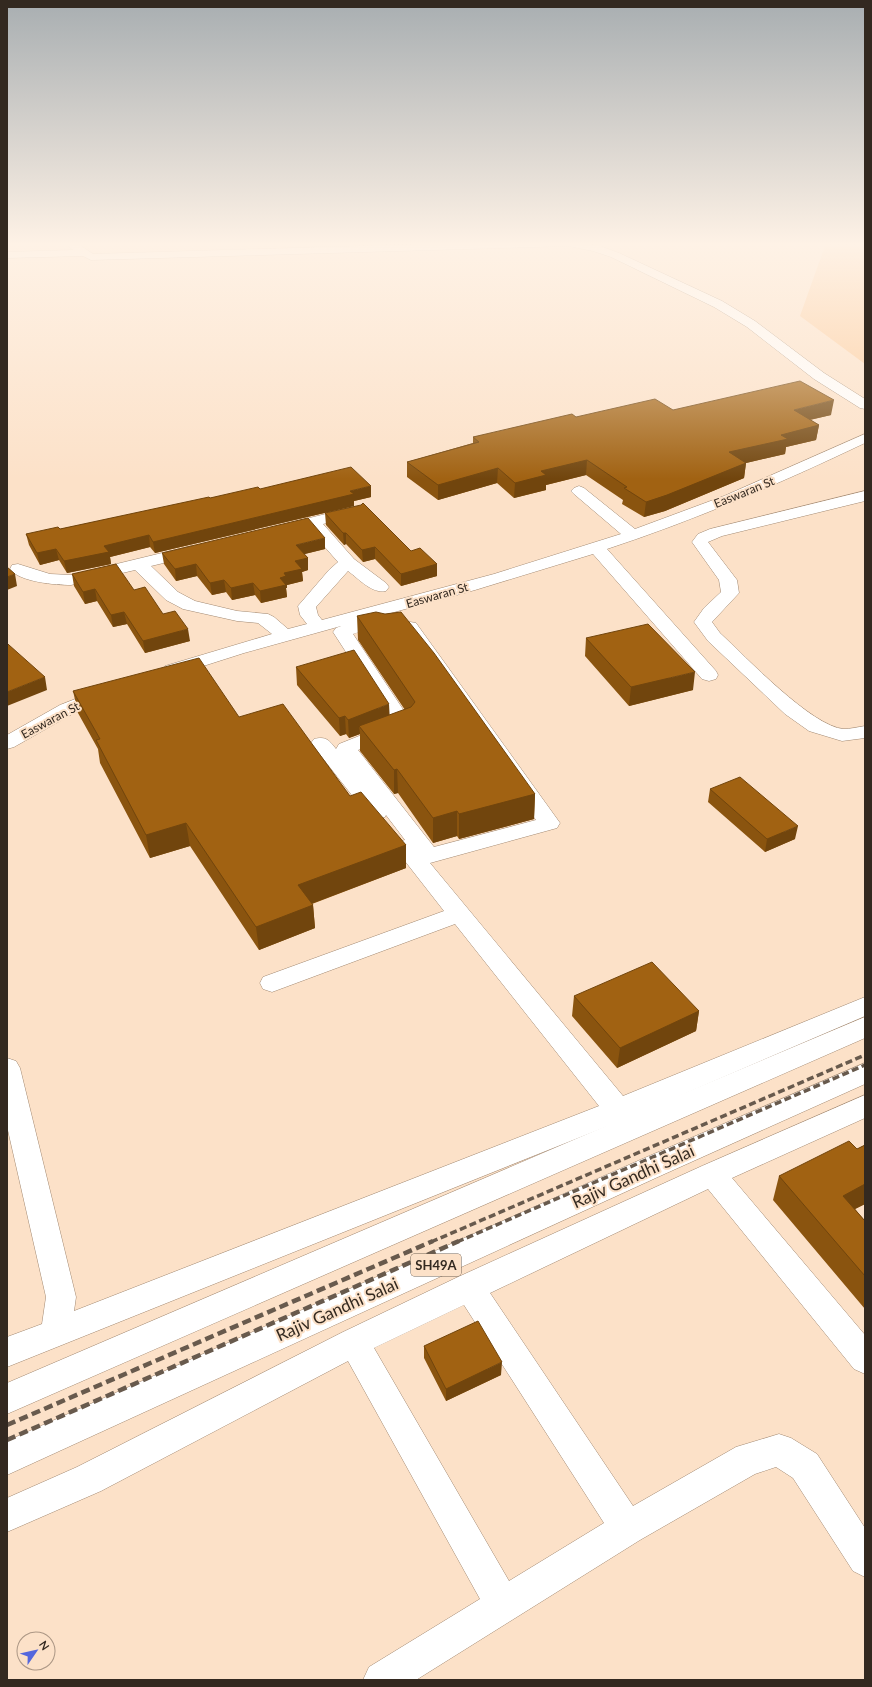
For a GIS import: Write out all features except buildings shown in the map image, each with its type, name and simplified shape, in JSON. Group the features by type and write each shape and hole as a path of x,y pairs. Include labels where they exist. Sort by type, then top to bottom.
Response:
{"street":[{"path":"747,322 818,376 865,405"},
{"name":"Easwaran St","path":"154,676 284,635 318,626 347,624 633,535 684,517 794,472 865,438"},
{"path":"579,491 633,535"},
{"path":"865,496 716,532 704,537 700,542 728,580 730,593 710,612 703,622 714,637 792,710 816,727 842,735 865,732"},
{"path":"267,533 355,512"},
{"path":"312,522 348,563 380,587"},
{"path":"18,568 40,578 55,581 71,580 207,547"},
{"path":"596,547 709,675"},
{"path":"318,626 309,614 307,606 335,574 348,563"},
{"path":"139,564 172,596 189,605 237,616 262,618 268,621 284,635"},
{"path":"373,622 380,630 410,627 549,823 429,856 346,748 404,726 342,632 347,624 373,622"},
{"name":"Easwaran St","path":"7,743 67,709 119,688"},
{"path":"321,743 618,1110"},
{"path":"272,983 459,914"},
{"path":"7,1352 618,1110 865,1006"},
{"path":"7,1399 865,1027"},
{"path":"7,1068 61,1297 56,1332"},
{"name":"Rajiv Gandhi Salai","path":"7,1458 643,1171 865,1073"},
{"path":"7,1515 89,1479 354,1342 469,1287 712,1174 865,1106"},
{"path":"712,1174 865,1360"},
{"path":"469,1287 628,1528"},
{"path":"354,1342 503,1605"},
{"path":"382,1680 628,1528 748,1459 779,1450 805,1466 865,1559"}],"shaded area":[{"path":"808,322 865,322 865,364"}],"railway":[{"path":"431,1242 865,1055"},
{"path":"457,1242 865,1065"},
{"path":"7,1425 433,1241"},
{"path":"7,1440 459,1241"}]}
